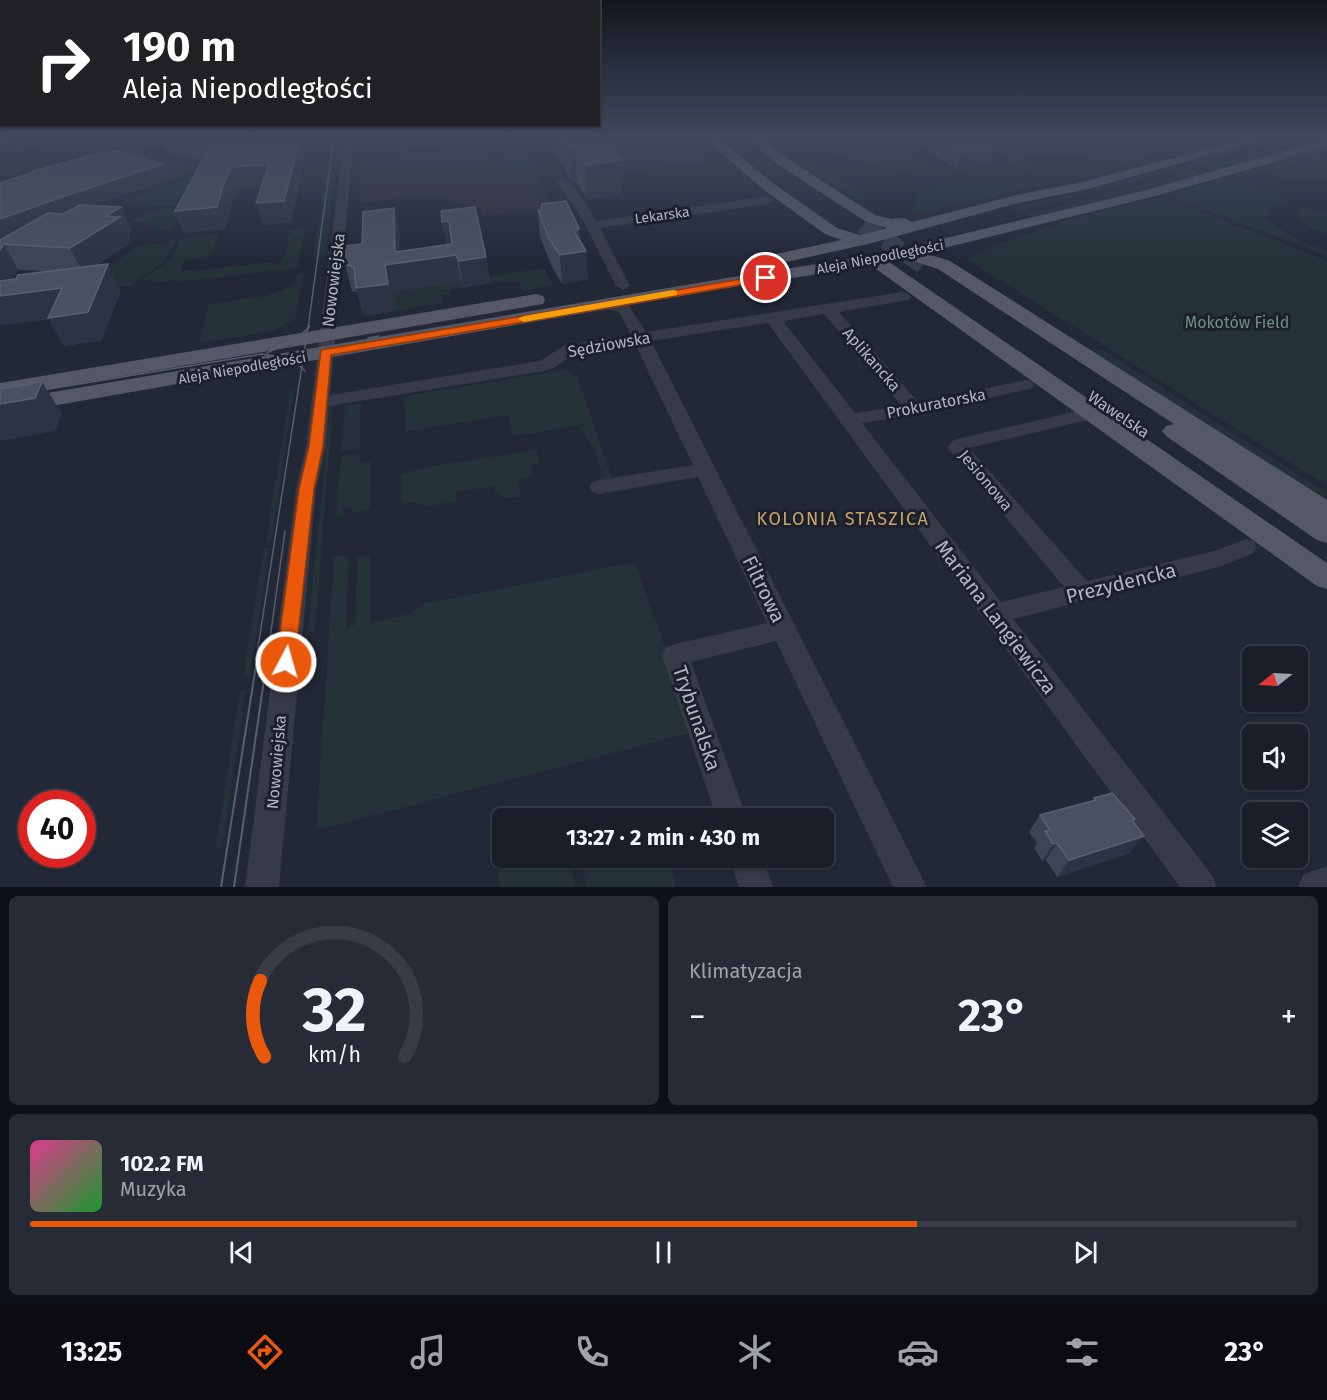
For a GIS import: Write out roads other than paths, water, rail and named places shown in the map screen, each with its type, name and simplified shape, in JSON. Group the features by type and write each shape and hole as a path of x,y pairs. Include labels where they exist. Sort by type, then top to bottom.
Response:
{"main road":[{"path":"759,178 837,236"},
{"path":"792,178 894,247 1327,512"},
{"path":"804,178 894,247 1094,413 1327,578"},
{"name":"Aleja Niepodległości","path":"946,217 1023,197 1113,178"},
{"name":"Aleja Niepodległości","path":"0,390 606,304 851,265 894,247 1201,178"},
{"path":"894,247 907,234 946,217"},
{"path":"894,247 895,224 946,217"},
{"name":"Aleja Niepodległości","path":"0,408 103,392 326,344 623,286 782,259 837,236 894,247"},
{"name":"Wawelska","path":"894,247 1327,533"},
{"name":"Wawelska","path":"894,247 1327,559"}],"street":[{"name":"Nowowiejska","path":"262,887 300,539 306,489 315,453 344,178"},
{"path":"562,182 572,193 591,225 623,286"},
{"name":"Lekarska","path":"591,225 768,200"},
{"name":"Sędziowska","path":"320,402 548,366 560,353 571,349 903,297"},
{"name":"Filtrowa","path":"606,304 626,311 641,338 910,887"},
{"name":"Aplikancka","path":"828,309 915,409"},
{"name":"Mariana Langiewicza","path":"772,317 1200,887"},
{"name":"Prokuratorska","path":"848,420 915,409 1025,386"},
{"name":"Jesionowa","path":"1083,593 957,449 961,444 1094,413"},
{"path":"599,488 706,469"},
{"name":"Prezydencka","path":"993,614 1219,558 1246,547"},
{"name":"Trybunalska","path":"728,808 675,655 784,629"},
{"path":"749,868 756,887"},
{"path":"1315,887 1327,882"}],"tunnel":[{"path":"865,227 863,225 927,268"}],"tram line":[{"path":"308,328 328,178"},
{"path":"267,353 299,337 308,328"},
{"path":"302,368 308,328"},
{"path":"368,338 379,336"},
{"path":"0,397 262,354 292,359 302,368"},
{"path":"256,660 302,368"},
{"path":"302,368 305,371"},
{"path":"267,660 285,531"},
{"path":"221,887 257,659"},
{"path":"234,887 267,659"}],"district":[{"name":"KOLONIA STASZICA","path":"843,519"}],"park label":[{"name":"Mokotów Field","path":"1237,322"}]}
